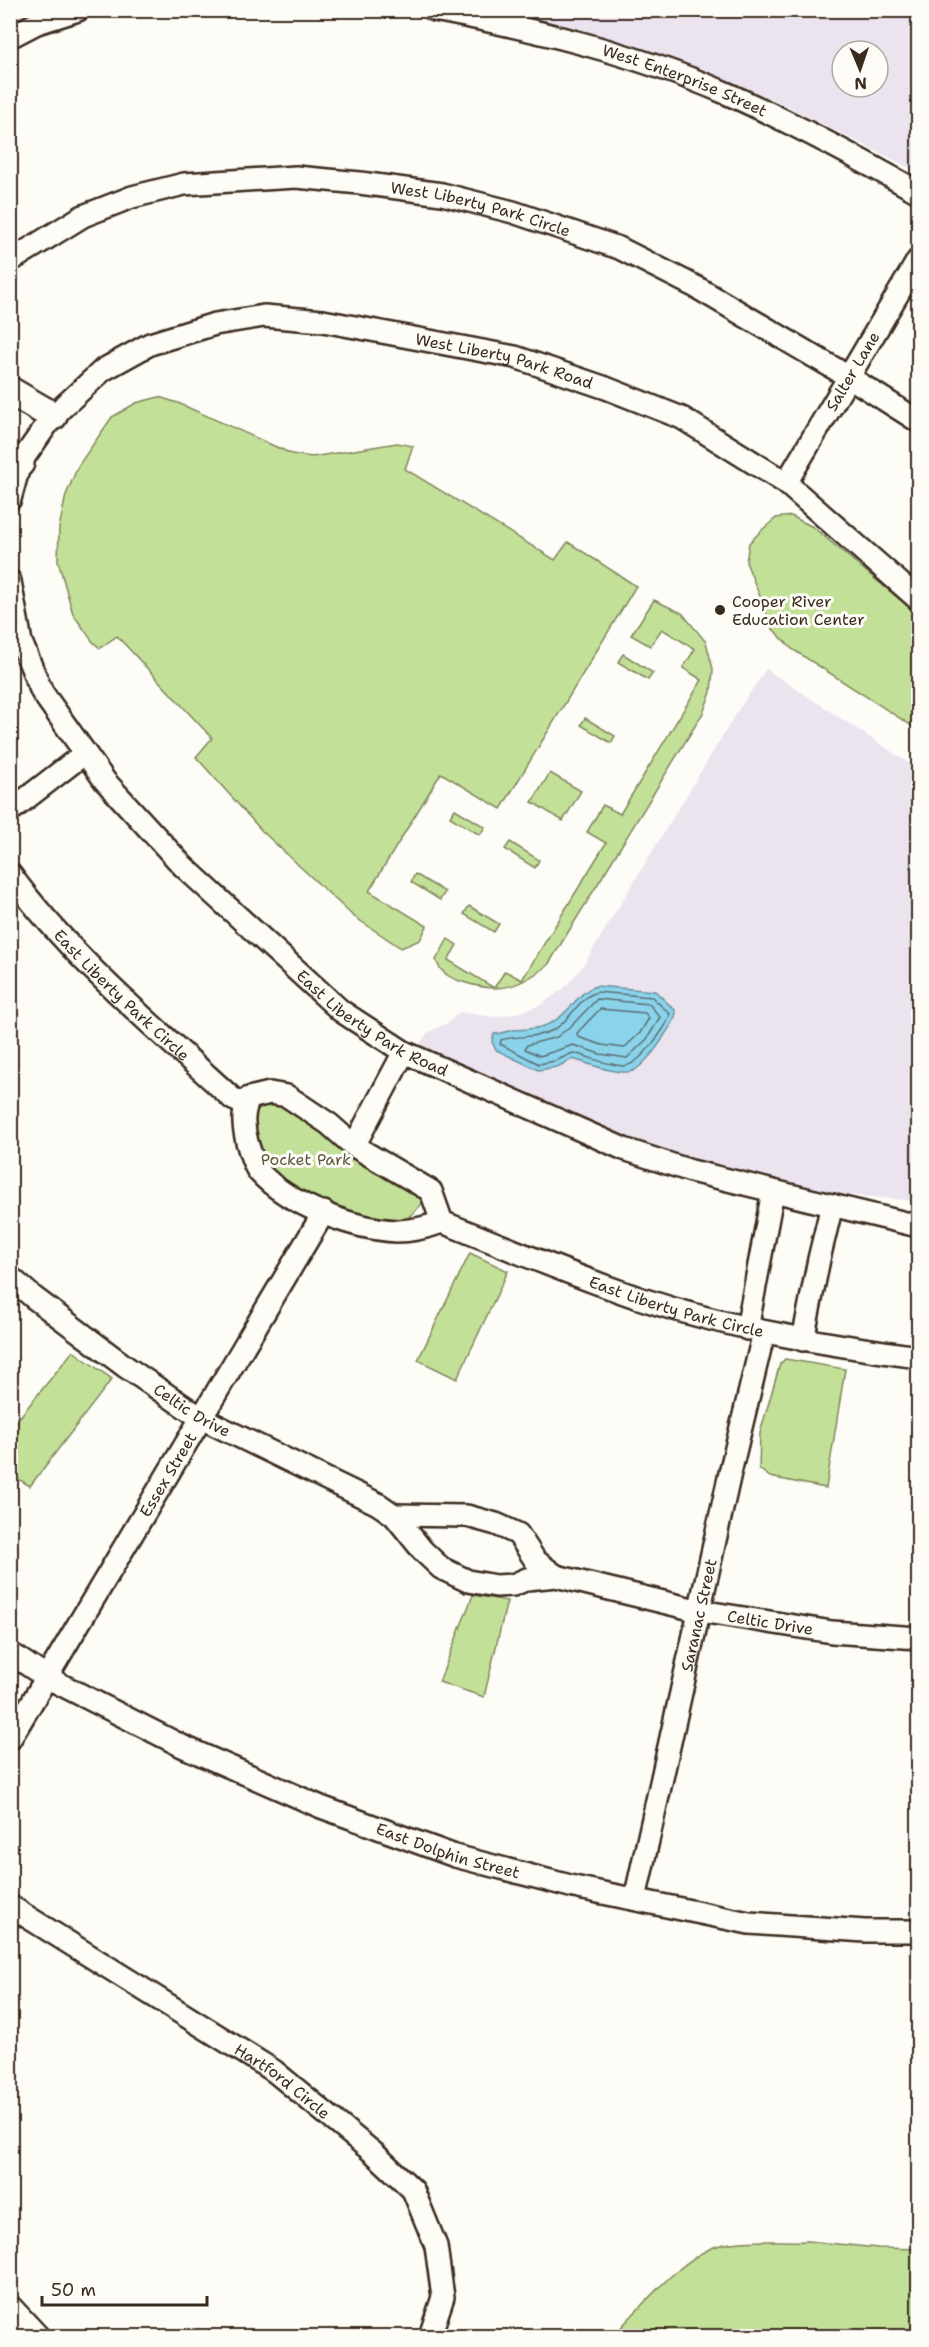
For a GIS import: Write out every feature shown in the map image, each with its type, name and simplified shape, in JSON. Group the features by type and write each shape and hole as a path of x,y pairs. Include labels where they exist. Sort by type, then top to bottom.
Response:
{"street":[{"path":"10,37 37,23 78,10"},
{"name":"West Enterprise Street","path":"440,11 540,31 631,57 695,81 834,145 918,192"},
{"name":"West Liberty Park Circle","path":"10,261 47,236 83,216 132,197 184,184 296,177 442,194 513,212 619,248 696,287 849,377 918,421"},
{"name":"Salter Lane","path":"786,483 918,260"},
{"name":"West Liberty Park Road","path":"53,417 103,370 150,344 215,324 264,316 322,321 515,357 682,417 786,483 918,599"},
{"path":"10,390 53,417 15,460 10,499"},
{"name":"East Liberty Park Road","path":"10,581 21,642 42,692 105,781 183,867 341,1011 404,1052 624,1149 691,1171 918,1226"},
{"path":"10,810 85,753"},
{"name":"East Liberty Park Circle","path":"10,874 69,944 131,1006 233,1099 246,1105"},
{"path":"354,1146 404,1052"},
{"path":"270,1093 287,1096 329,1124 354,1146 432,1191 442,1222 398,1231 356,1224 304,1205 281,1191 257,1171 243,1128 243,1111 249,1098 270,1093"},
{"name":"Saranac Street","path":"635,1899 730,1473 756,1330 773,1191"},
{"path":"803,1340 832,1205"},
{"name":"Essex Street","path":"10,1738 324,1212"},
{"name":"East Liberty Park Circle","path":"442,1222 642,1300 803,1340 918,1357"},
{"name":"Celtic Drive","path":"10,1278 33,1298 126,1367 201,1418 378,1504 394,1515 423,1551 441,1568 468,1581 496,1586 513,1585 527,1579 555,1576 700,1611 832,1632 918,1638"},
{"name":"Celtic Drive","path":"394,1515 467,1516 496,1524 518,1534 535,1560 555,1576"},
{"name":"East Dolphin Street","path":"10,1653 46,1677 182,1746 321,1807 455,1856 574,1887 749,1923 865,1931 918,1931"},
{"name":"Hartford Circle","path":"10,1906 274,2072 375,2154 413,2190 436,2246 443,2297 430,2337"},
{"path":"10,2306 38,2337"}],"shaded area":[{"path":"11,11 57,11 11,30"},
{"path":"492,11 918,11 918,172 770,98 631,47"},
{"path":"766,669 918,769 918,1201 848,1195 845,1208 691,1171 413,1056 427,1033 448,1023 459,1012 495,1017 517,1013 541,1005 564,988 581,969 737,712"}],"green space":[{"path":"159,397 178,403 292,454 312,457 397,443 413,446 405,469 555,560 568,542 636,586 501,809 441,773 369,891 427,926 420,940 401,948 353,916 262,831 196,757 212,738 117,636 100,648 73,614 58,561 59,528 66,495 78,466 112,417 136,403"},
{"path":"791,516 813,527 918,615 918,730 792,649 773,629 746,562 749,543 776,518"},
{"path":"654,600 682,613 706,642 713,669 711,692 703,713 548,965 516,984 494,988 505,971 522,980 606,843 587,832 603,805 620,814 702,680 683,668 695,649 662,629 650,646 631,635"},
{"path":"623,654 653,673 648,680 618,662"},
{"path":"585,718 615,736 611,743 581,725"},
{"path":"550,773 581,791 563,821 532,802"},
{"path":"455,809 485,827 480,835 450,817"},
{"path":"510,842 539,860 535,868 505,849"},
{"path":"415,874 445,892 440,900 411,882"},
{"path":"469,906 499,924 494,932 464,914"},
{"path":"448,939 457,945 448,960 494,988 460,981 442,971 436,960"},
{"name":"Pocket Park","path":"276,1099 359,1157 427,1194 422,1203 404,1220 389,1223 318,1203 291,1188 279,1179 265,1162 256,1133 254,1110 263,1102"},
{"path":"470,1253 508,1271 457,1379 418,1360"},
{"path":"73,1351 112,1379 30,1486 11,1475 11,1428"},
{"path":"785,1359 845,1369 826,1488 770,1477 759,1469 760,1433 780,1364"},
{"path":"473,1595 507,1601 484,1697 439,1682"},
{"path":"807,2241 878,2248 918,2249 918,2336 613,2336 665,2282 695,2257 710,2249 725,2244 745,2242"}],"water":[{"path":"596,986 655,991 676,1011 674,1021 658,1045 633,1071 620,1072 573,1059 557,1067 538,1070 496,1050 492,1042 494,1034 550,1024 566,1012 581,995"}],"place":[{"name":"Cooper River Education Center","path":"720,610"}]}
